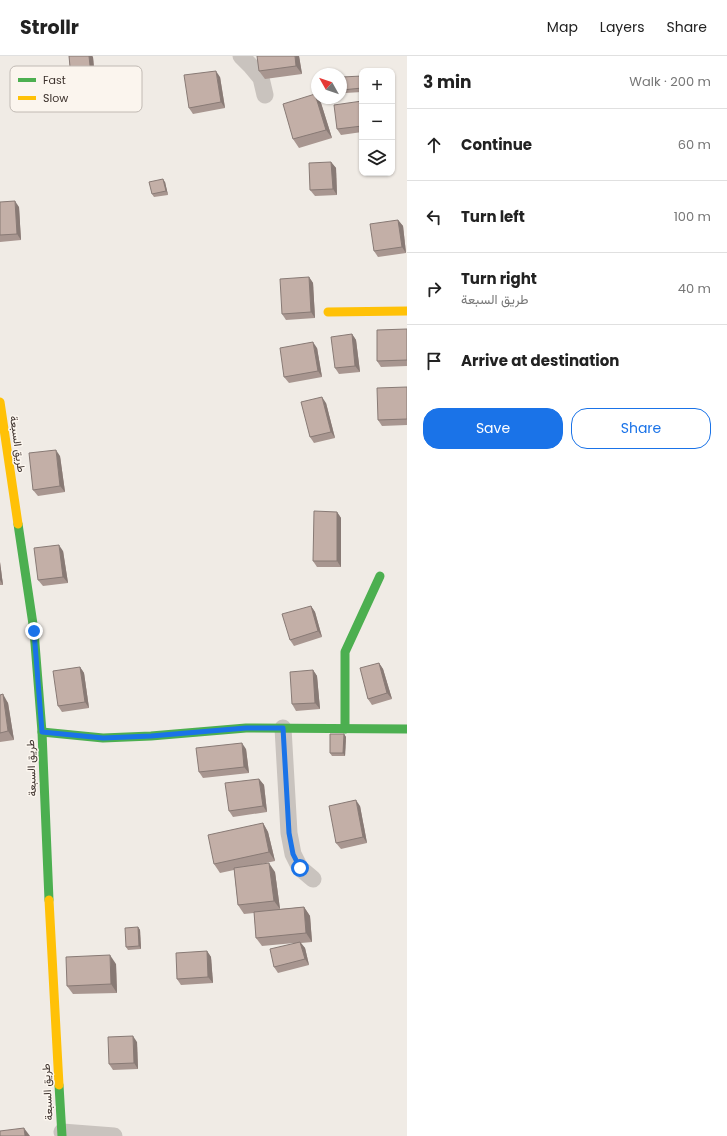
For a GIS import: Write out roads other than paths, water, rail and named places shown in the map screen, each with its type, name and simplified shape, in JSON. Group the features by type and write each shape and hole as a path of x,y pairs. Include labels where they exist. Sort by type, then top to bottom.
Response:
{"street":[{"path":"242,56 261,78 265,95"},
{"path":"328,312 407,311"},
{"name":"طريق السبعة","path":"0,402 34,631 42,732 50,929 62,1134"},
{"path":"345,729 345,652 380,576"},
{"path":"42,732 103,738 151,736 246,728 407,729"},
{"path":"283,728 289,833 293,854 300,868 313,878"},
{"path":"62,1134 114,1136"}]}
